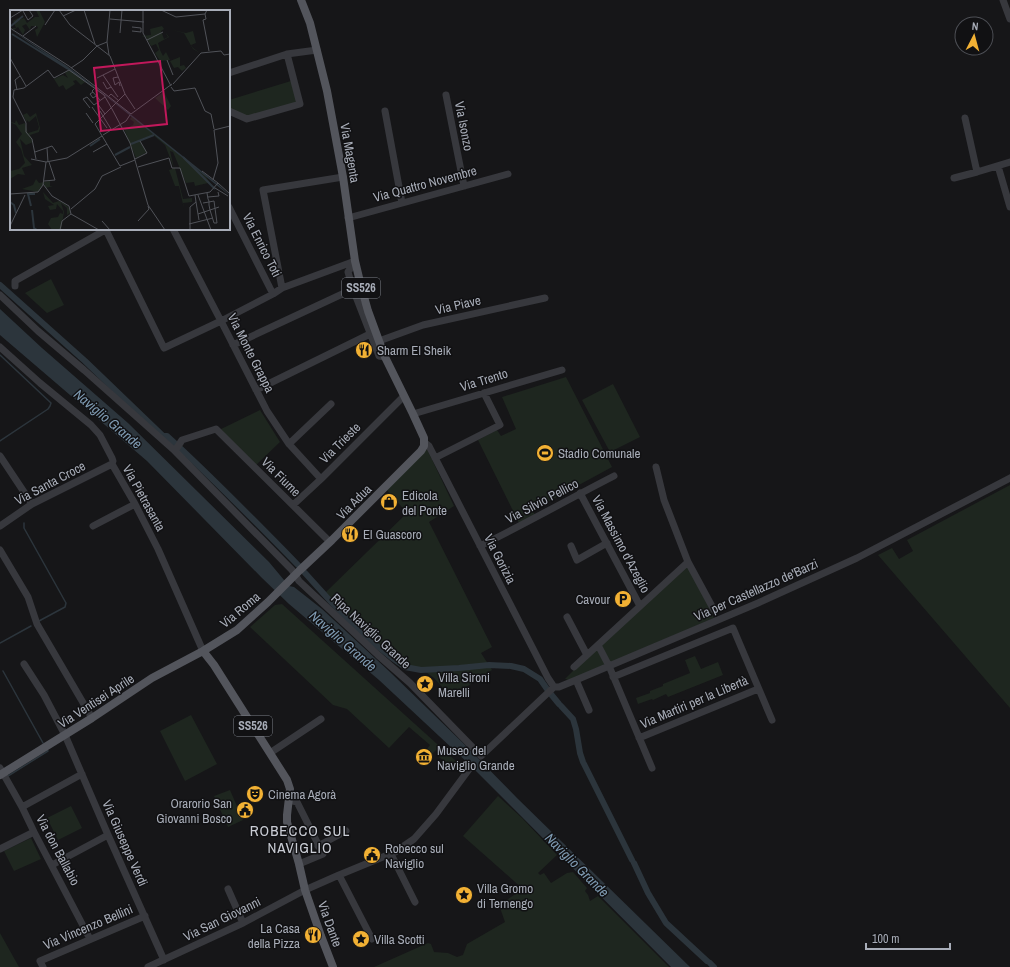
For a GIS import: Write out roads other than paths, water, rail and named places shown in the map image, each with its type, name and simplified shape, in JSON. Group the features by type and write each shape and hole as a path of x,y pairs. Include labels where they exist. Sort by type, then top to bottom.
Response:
{"main road":[{"name":"SS526","path":"301,0 310,23 317,50"},
{"name":"Via Magenta","path":"317,50 343,177 355,261 368,311 386,357 414,414 424,438 424,442"},
{"name":"Via Adua","path":"293,577 421,451 424,446 424,442"},
{"name":"Via Roma","path":"203,651 237,630 293,577"},
{"name":"Via Roma","path":"214,665 212,659 213,653 220,641"},
{"name":"Via Ventisei Aprile","path":"1,772 66,735 152,678 203,651"},
{"path":"203,651 214,665"},
{"name":"SS526","path":"214,665 288,780 290,789 287,822 305,890"},
{"name":"Via Dante","path":"305,890 333,967"}],"street":[{"path":"1003,0 1010,19"},
{"path":"230,73 287,54 317,50"},
{"path":"230,111 247,119 300,104 287,54"},
{"name":"Via Isonzo","path":"446,95 464,186"},
{"path":"385,111 402,203"},
{"path":"965,118 977,172"},
{"path":"954,178 1010,162"},
{"path":"998,166 1010,207"},
{"name":"Via Quattro Novembre","path":"348,218 508,174"},
{"path":"282,288 263,190 343,177"},
{"name":"Via Enrico Toti","path":"230,209 273,294"},
{"path":"15,286 15,281 105,230"},
{"name":"Via Enrico Toti","path":"107,230 164,348 221,321 282,288 355,261"},
{"name":"Via Monte Grappa","path":"174,230 267,411 289,444 321,479"},
{"path":"339,267 348,272 355,261"},
{"name":"Via Magenta","path":"348,272 379,356 386,357"},
{"path":"233,345 353,289"},
{"name":"Ripa Naviglio Grande","path":"0,295 38,331 177,448 292,570 293,577 410,683 481,756 554,687"},
{"name":"Via Piave","path":"379,341 423,325 545,298"},
{"path":"256,390 370,334"},
{"name":"Via Pietrasanta","path":"0,347 40,383 91,425 100,435 112,458 112,464 135,504 158,550 203,651"},
{"name":"Via Trento","path":"414,414 562,370"},
{"path":"435,458 500,425 484,393"},
{"name":"Via Trieste","path":"293,505 404,396"},
{"path":"289,444 331,404"},
{"name":"Via Fiume","path":"177,448 182,440 216,429 330,542"},
{"name":"Via Gorizia","path":"424,442 429,446 554,687"},
{"path":"0,456 32,504"},
{"name":"Via Santa Croce","path":"0,526 32,504 112,464"},
{"path":"656,467 664,500 688,562 714,610"},
{"name":"Via Silvio Pellico","path":"480,546 523,525 614,476"},
{"name":"Via per Castellazzo de'Barzi","path":"554,687 559,687 609,666 759,602 857,558 1010,478"},
{"name":"Via Massimo d'Azeglio","path":"580,493 640,606"},
{"path":"93,526 135,504"},
{"path":"571,546 577,560 607,543"},
{"path":"0,550 28,597 37,624 92,718"},
{"path":"574,667 688,562"},
{"path":"567,617 587,655"},
{"path":"613,677 733,628 772,720"},
{"path":"193,657 196,650 196,636"},
{"path":"598,645 609,666 652,768"},
{"name":"Via Giuseppe Verdi","path":"24,664 44,695 66,735 108,835 164,960"},
{"path":"576,680 589,710"},
{"name":"Via Martiri per la Libertà","path":"639,738 758,689"},
{"path":"270,753 321,719"},
{"name":"Via San Giovanni","path":"148,967 243,923 305,890 391,854 414,839 436,814 470,768"},
{"name":"Via don Ballabio","path":"1,772 22,807 90,939"},
{"path":"22,807 82,774"},
{"path":"289,800 297,802 323,854 299,864"},
{"path":"318,846 346,831"},
{"path":"0,849 34,832"},
{"path":"52,865 108,835"},
{"path":"391,854 415,902"},
{"path":"339,875 372,939"},
{"path":"228,888 243,923"},
{"name":"Via Vincenzo Bellini","path":"42,964 90,939 145,916"}],"water":[{"name":"Naviglio Grande","path":"0,309 128,423 269,562 289,586 294,587 322,609 390,672 690,967 671,967 469,764 379,680 289,604 147,461 0,335"}],"waterway":[{"path":"0,285 85,361 163,436 167,436 233,499 298,565"},
{"path":"0,355 51,403 48,409 0,441"},
{"path":"24,523 24,528 66,603 65,607 39,621"},
{"path":"305,573 363,635 405,667 421,670 489,665 511,666 524,669 540,679 547,689"},
{"path":"0,643 31,626"},
{"path":"3,671 43,743"},
{"path":"550,693 559,704"},
{"path":"561,706 573,719 583,762 632,860"},
{"path":"8,776 48,751 47,750"},
{"path":"634,863 648,893 666,923 707,961"},
{"path":"710,963 714,967"}],"place":[{"name":"Sharm El Sheik","path":"364,350"},
{"name":"Stadio Comunale","path":"545,453"},
{"name":"Edicola del Ponte","path":"389,502"},
{"name":"El Guascoro","path":"350,534"},
{"name":"Cavour","path":"623,599"},
{"name":"Villa Sironi Marelli","path":"425,684"},
{"name":"Museo del Naviglio Grande","path":"424,757"},
{"name":"Cinema Agorà","path":"255,794"},
{"name":"Orarorio San Giovanni Bosco","path":"245,810"},
{"name":"Robecco sul Naviglio","path":"372,855"},
{"name":"Villa Gromo di Ternengo","path":"464,895"},
{"name":"La Casa della Pizza","path":"313,935"},
{"name":"Villa Scotti","path":"361,939"}],"district":[{"name":"ROBECCO SUL NAVIGLIO","path":"300,838"}]}
